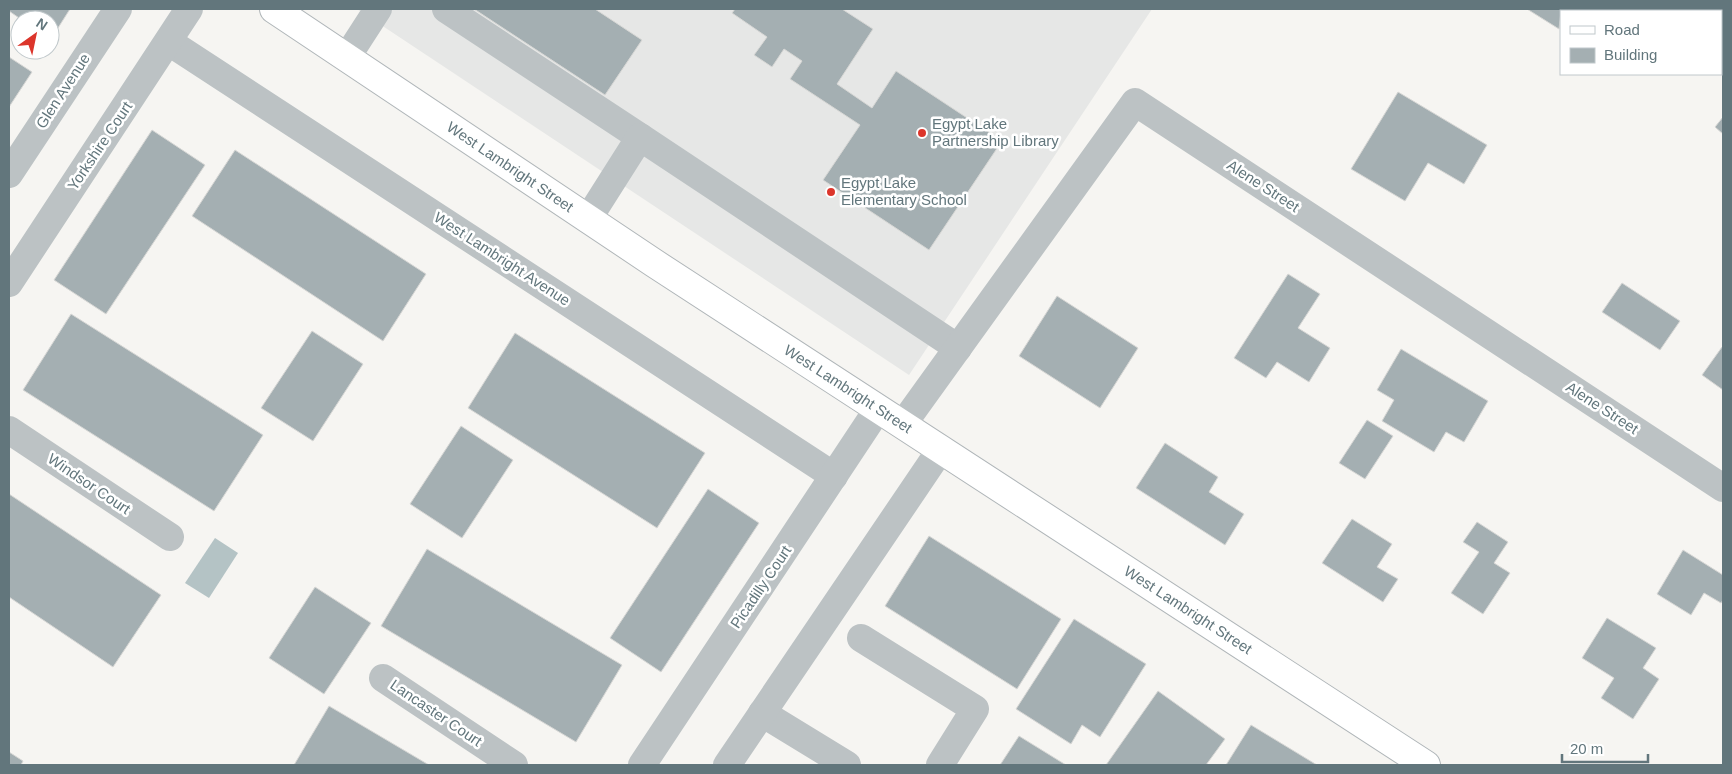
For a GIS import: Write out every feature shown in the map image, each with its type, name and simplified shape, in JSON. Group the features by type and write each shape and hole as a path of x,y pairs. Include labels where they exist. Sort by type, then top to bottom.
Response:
{"main road":[{"name":"West Lambright Street","path":"274,9 588,219 1426,765"}],"street":[{"name":"Glen Avenue","path":"9,174 118,9"},
{"name":"Yorkshire Court","path":"9,283 189,9"},
{"path":"346,57 378,9"},
{"path":"446,9 958,348"},
{"name":"West Lambright Avenue","path":"169,42 834,476"},
{"name":"Alene Street","path":"903,424 1136,102 1723,488"},
{"path":"588,219 640,137"},
{"name":"Picadilly Court","path":"642,765 878,409"},
{"name":"Windsor Court","path":"9,430 170,537"},
{"path":"727,765 941,449"},
{"path":"861,638 975,709 940,765"},
{"name":"Lancaster Court","path":"383,678 514,765"},
{"path":"762,712 846,765"}],"shaded area":[{"name":"Egypt Lake Elementary School","path":"357,9 1152,9 909,375"},
{"path":"215,538 238,553 209,598 185,583"}],"building":[{"path":"9,9 70,9 60,25 60,10 9,11"},
{"path":"474,9 595,9 642,40 605,95"},
{"name":"Egypt Lake Partnership Library","path":"735,9 842,9 873,29 837,84 872,108 896,71 1002,141 929,250 823,180 860,125 790,79 802,61 784,49 772,67 754,55 767,37 732,13"},
{"path":"1527,9 1571,9 1560,10 1559,29"},
{"path":"9,57 10,60 14,60 32,72 9,107"},
{"path":"1398,92 1487,145 1464,184 1428,163 1405,201 1351,169"},
{"path":"1723,117 1723,134 1715,127"},
{"path":"152,130 205,165 106,314 54,280"},
{"path":"235,150 426,274 383,341 192,216"},
{"path":"1288,274 1320,294 1298,328 1330,348 1309,382 1277,362 1266,378 1234,358"},
{"path":"1622,283 1680,321 1660,350 1602,312"},
{"path":"1057,296 1138,348 1100,408 1019,356"},
{"path":"71,314 263,435 214,511 23,390"},
{"path":"312,331 363,364 313,441 261,408"},
{"path":"515,333 705,453 657,528 468,408"},
{"path":"1723,347 1723,390 1702,375"},
{"path":"1401,349 1488,401 1464,442 1446,432 1434,452 1382,421 1394,400 1377,390"},
{"path":"1367,420 1393,436 1365,479 1339,463"},
{"path":"461,426 513,460 462,538 410,504"},
{"path":"1165,443 1218,477 1209,492 1244,514 1225,545 1136,488"},
{"path":"708,489 759,523 661,672 610,638"},
{"path":"9,494 161,595 113,667 9,597"},
{"path":"1352,519 1392,544 1377,567 1398,579 1383,602 1322,563"},
{"path":"1477,522 1508,542 1494,563 1510,573 1483,614 1451,593 1479,552 1463,542"},
{"path":"929,536 1061,619 1017,689 885,606"},
{"path":"427,549 622,665 576,742 381,626"},
{"path":"1683,550 1723,575 1723,600 1721,603 1704,593 1691,615 1657,594"},
{"path":"315,587 371,623 324,694 269,658"},
{"path":"1607,618 1656,648 1643,668 1659,679 1633,719 1601,698 1614,678 1582,658"},
{"path":"1074,619 1146,664 1100,737 1082,725 1071,744 1016,709"},
{"path":"1158,691 1225,739 1206,765 1106,765"},
{"path":"329,706 429,765 294,765"},
{"path":"1251,725 1317,765 1226,765"},
{"path":"1019,736 1066,765 1000,765"},
{"path":"9,752 23,761 21,765 9,765"}],"place":[{"name":"Egypt Lake Partnership Library","path":"922,133"},
{"name":"Egypt Lake Elementary School","path":"831,192"}]}
